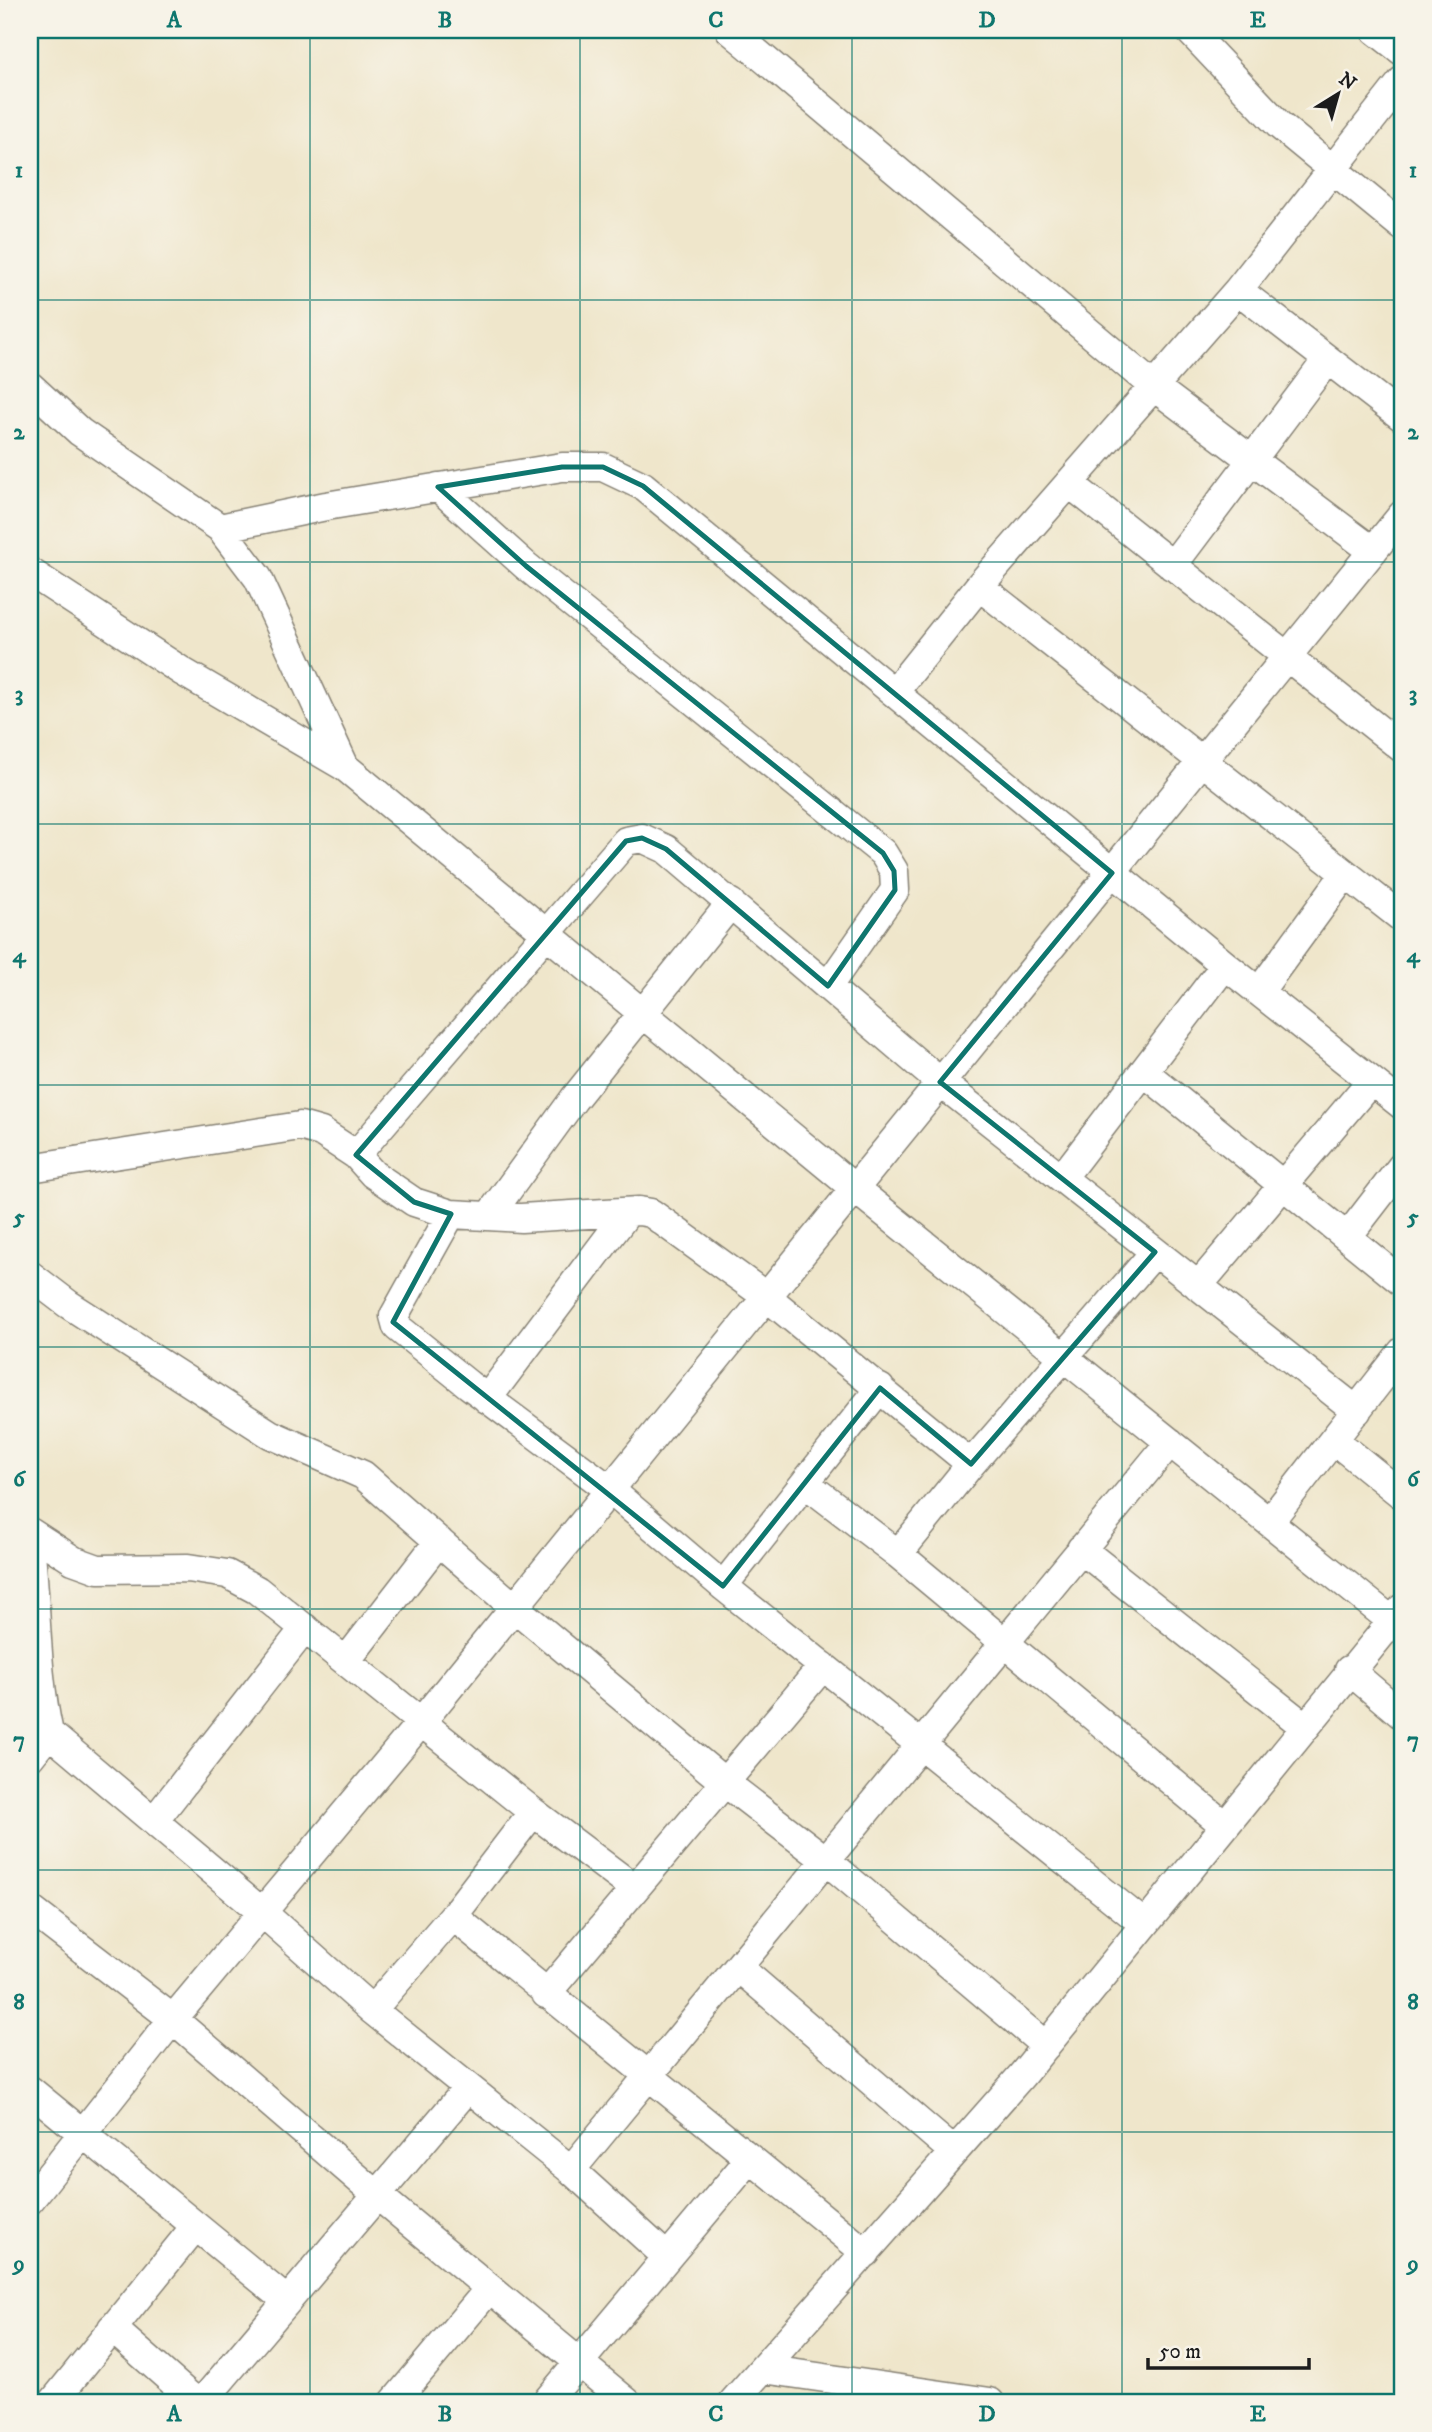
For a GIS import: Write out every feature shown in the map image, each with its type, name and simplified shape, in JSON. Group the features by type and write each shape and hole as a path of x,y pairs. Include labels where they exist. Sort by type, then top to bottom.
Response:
{"street":[{"path":"730,30 1153,386 1373,551"},
{"path":"1189,30 1279,125 1402,226"},
{"path":"1375,30 1402,51"},
{"path":"895,691 979,586 1238,290 1402,81"},
{"path":"1238,290 1402,417"},
{"path":"1172,566 1327,360"},
{"path":"30,386 80,432 220,528 258,578 345,767"},
{"path":"220,528 562,467 603,467 643,486 895,691 1112,873 1402,1105"},
{"path":"1069,483 1402,748"},
{"path":"438,488 526,566 883,853 894,871 895,890 828,986"},
{"path":"30,2200 173,2020 422,1721 1402,515"},
{"path":"30,572 183,672 345,767 854,1188 1269,1522 1397,1615 1349,1670 1046,2046 733,2402"},
{"path":"979,586 1402,919"},
{"path":"356,1155 626,841 642,838 666,849 940,1082 1357,1411"},
{"path":"1259,992 1345,874"},
{"path":"489,1216 574,1099 731,904"},
{"path":"1062,1178 1225,965"},
{"path":"1144,1072 1402,1282"},
{"path":"1198,1286 1371,1081"},
{"path":"30,1168 300,1126 321,1132 356,1155 373,1174 414,1202 451,1214 521,1218 651,1213 767,1297 971,1464"},
{"path":"1348,1236 1402,1166"},
{"path":"487,1399 628,1212"},
{"path":"451,1214 393,1322 487,1399 608,1489 723,1586 1144,1924"},
{"path":"898,1554 971,1464 1066,1358 1155,1252"},
{"path":"30,1275 68,1304 270,1434 363,1475 514,1607 723,1781 827,1860 1046,2046"},
{"path":"1269,1522 1402,1352"},
{"path":"723,1586 880,1388"},
{"path":"1334,1440 1402,1495"},
{"path":"571,2169 1170,1442"},
{"path":"805,1483 898,1554 1004,1646 1224,1825"},
{"path":"30,1532 73,1560 98,1569 188,1568 227,1574 257,1590 533,1812 634,1888"},
{"path":"346,1661 439,1541"},
{"path":"30,1542 36,1597 39,1673 49,1733 263,1913 372,2010 571,2169 667,2258"},
{"path":"1082,1549 1304,1726"},
{"path":"154,1821 305,1628"},
{"path":"546,1994 822,1666"},
{"path":"1349,1670 1402,1715"},
{"path":"30,1757 49,1733"},
{"path":"372,2010 453,1916 533,1812"},
{"path":"30,1909 173,2020 376,2194 627,2402"},
{"path":"453,1916 866,2253"},
{"path":"738,1967 954,2152"},
{"path":"202,2402 468,2088"},
{"path":"30,2090 194,2228 286,2300"},
{"path":"546,2402 749,2160"},
{"path":"53,2402 194,2228"},
{"path":"403,2399 489,2289"},
{"path":"112,2328 196,2402"},
{"path":"763,2369 990,2402"}],"highlighted area":[{"path":"562,467 603,467 643,486 1112,873 940,1082 1155,1252 971,1464 880,1388 723,1586 393,1322 451,1214 414,1202 356,1155 626,841 642,838 666,849 828,986 895,890 894,871 883,853 526,566 438,487"}]}
